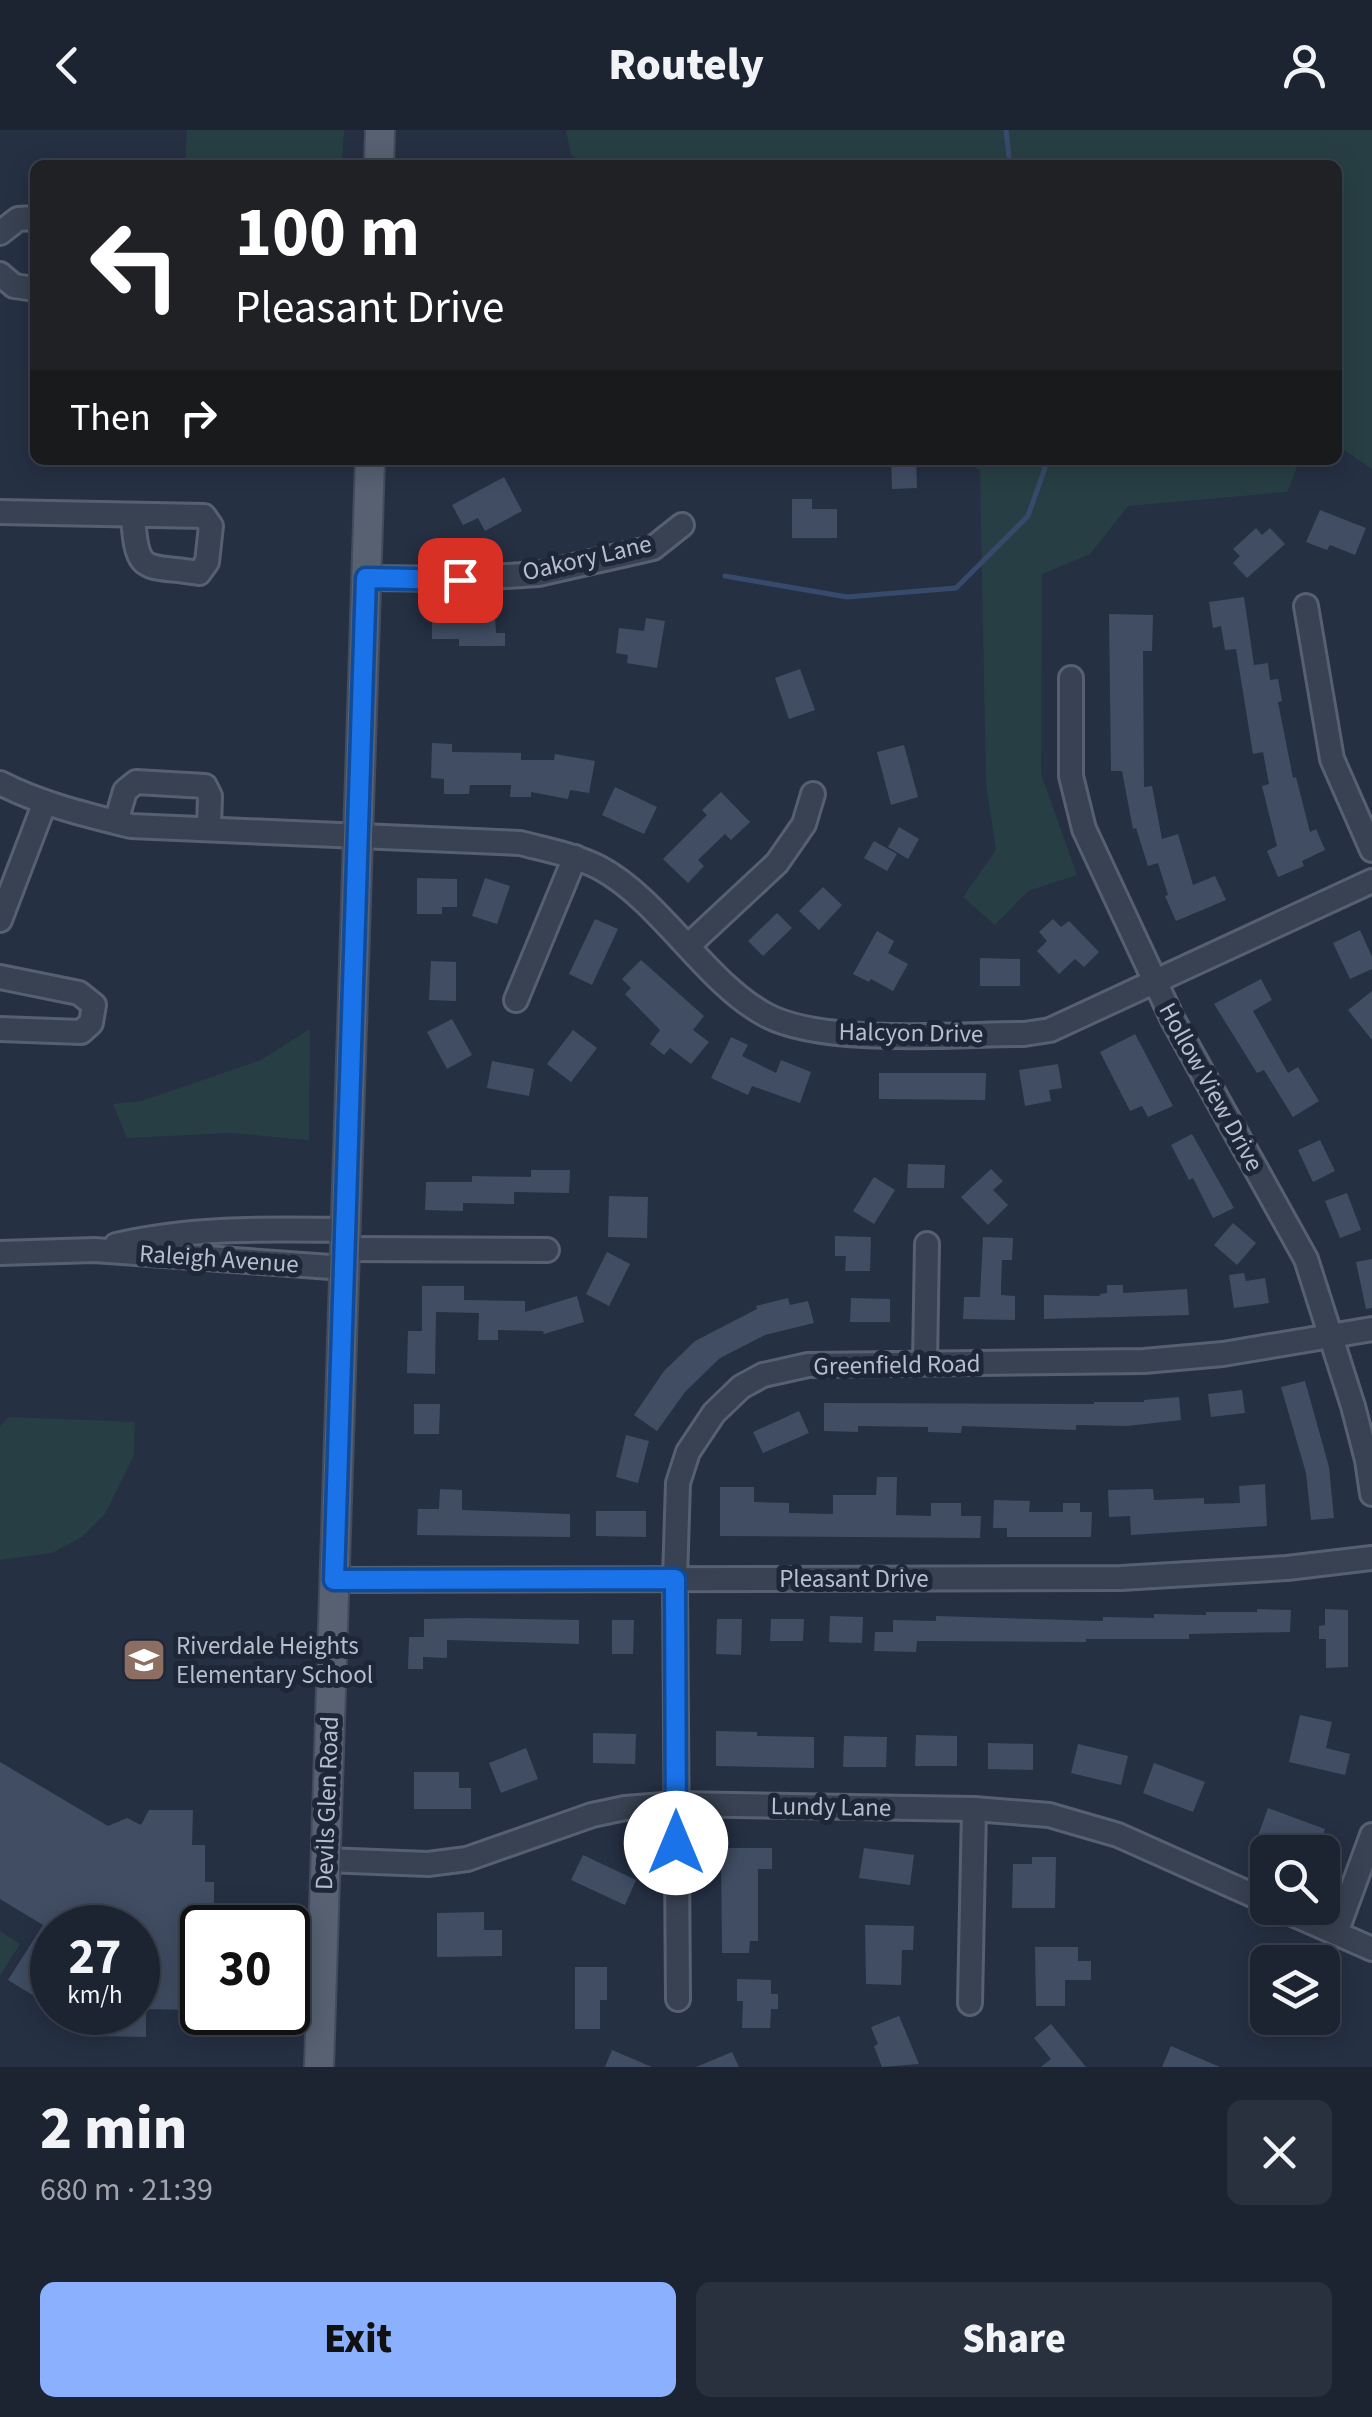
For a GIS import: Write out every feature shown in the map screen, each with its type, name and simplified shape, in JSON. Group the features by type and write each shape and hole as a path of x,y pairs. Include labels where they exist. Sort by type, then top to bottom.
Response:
{"main road":[{"path":"379,160 380,130"},
{"name":"Devils Glen Road","path":"319,2067 370,465"}],"street":[{"path":"0,233 7,224 30,218"},
{"path":"0,274 14,286 30,288"},
{"path":"0,512 132,516"},
{"name":"Oakory Lane","path":"366,578 460,580 538,574 653,548 682,525"},
{"path":"1306,606 1332,758 1372,850"},
{"name":"Hollow View Drive","path":"1070,678 1071,776 1084,829 1154,982 1306,1260 1367,1460 1372,1494"},
{"name":"Halcyon Drive","path":"0,782 45,802 116,822 520,842 575,858 603,870 742,999 768,1016 801,1028 840,1034 1024,1034 1050,1030 1372,881"},
{"path":"116,822 125,792 136,782 205,786 210,796 208,829"},
{"path":"688,946 776,863 804,824 813,794"},
{"path":"0,920 45,802"},
{"path":"516,1000 575,858"},
{"path":"0,978 79,993 94,1005 91,1023 81,1032 0,1028"},
{"name":"Raleigh Avenue","path":"94,1250 154,1236 230,1228 345,1249"},
{"path":"925,1363 927,1244"},
{"path":"345,1249 548,1250"},
{"name":"Raleigh Avenue","path":"0,1252 345,1249"},
{"name":"Greenfield Road","path":"678,1999 678,1483 688,1452 714,1412 741,1387 763,1374 808,1365 1144,1360 1224,1354 1277,1342 1372,1329"},
{"name":"Pleasant Drive","path":"334,1580 1121,1578 1287,1568 1372,1558"},
{"name":"Lundy Lane","path":"325,1860 428,1864 467,1859 592,1815 625,1808 676,1804 974,1809 1049,1816 1118,1834 1250,1894"},
{"path":"970,2003 974,1809"},
{"path":"1336,1933 1372,1836"},
{"path":"1318,1925 1372,1949"}],"green space":[{"path":"187,130 344,130 342,160 185,160"},
{"path":"566,130 1372,130 1372,469 1342,449 1342,160 581,160 571,155"},
{"path":"972,465 1298,465 1287,492 1128,506 1090,554 1042,574 1041,774 1077,875 1028,891 995,925 963,897 996,850 986,783 980,471"},
{"path":"310,1029 309,1140 229,1133 127,1138 113,1104 142,1101 261,1060"},
{"path":"9,1417 135,1422 134,1455 105,1514 82,1537 52,1553 0,1560 0,1426"},
{"path":"0,1931 20,1944 0,1976"}],"building":[{"path":"891,465 916,465 917,488 892,489"},
{"path":"504,477 522,511 485,531 478,518 463,525 452,505"},
{"path":"792,499 812,499 812,509 837,509 837,538 792,538"},
{"path":"1320,510 1366,528 1355,555 1330,545 1327,550 1306,542"},
{"path":"1256,528 1262,535 1270,528 1285,544 1247,578 1233,563 1240,556 1233,549"},
{"path":"1244,597 1254,665 1268,663 1270,680 1278,679 1282,701 1278,702 1293,778 1296,777 1310,832 1316,829 1325,850 1302,861 1304,866 1278,877 1267,851 1277,846 1262,786 1269,784 1263,752 1253,754 1236,649 1225,650 1221,626 1213,628 1209,602"},
{"path":"1109,614 1153,615 1152,651 1143,651 1144,787 1152,786 1162,839 1178,834 1193,885 1215,876 1226,900 1176,921 1165,896 1168,895 1158,863 1148,866 1136,828 1133,829 1122,771 1111,771"},
{"path":"432,617 495,617 496,633 505,633 505,646 459,646 459,639 432,639"},
{"path":"646,618 665,621 657,668 627,663 628,655 616,653 619,628 644,631"},
{"path":"800,669 815,710 789,719 775,678"},
{"path":"432,743 452,744 452,752 521,753 521,760 554,760 555,754 595,761 589,793 570,790 568,799 531,792 531,797 510,797 511,785 470,785 469,794 444,794 444,779 431,778"},
{"path":"904,745 918,797 891,805 877,752"},
{"path":"615,787 657,807 644,834 602,815"},
{"path":"721,792 750,822 731,840 725,834 698,860 704,866 688,883 663,859 707,815 702,810"},
{"path":"899,827 919,839 908,859 888,847"},
{"path":"874,841 897,854 887,871 864,858"},
{"path":"417,878 457,879 457,907 442,907 442,914 417,914"},
{"path":"485,878 510,886 497,924 472,916"},
{"path":"823,887 842,905 819,930 799,911"},
{"path":"777,913 792,928 763,956 748,941"},
{"path":"595,919 618,929 592,985 569,974"},
{"path":"1053,919 1061,927 1069,921 1099,952 1084,967 1075,959 1059,974 1037,951 1047,941 1039,932"},
{"path":"1360,930 1372,957 1372,969 1350,979 1333,943"},
{"path":"877,931 894,941 888,953 908,964 893,991 853,974"},
{"path":"980,958 1020,959 1020,986 980,986"},
{"path":"641,960 704,1016 693,1030 709,1042 691,1064 670,1048 664,1055 650,1044 660,1030 625,994 631,988 622,979"},
{"path":"431,961 456,962 456,1001 429,1000"},
{"path":"1261,979 1272,1000 1253,1011 1288,1073 1298,1067 1319,1101 1293,1117 1264,1070 1257,1073 1214,1004"},
{"path":"1372,991 1372,1040 1348,1010"},
{"path":"452,1019 472,1055 447,1069 427,1032"},
{"path":"573,1030 597,1048 571,1082 547,1064"},
{"path":"1135,1034 1173,1106 1148,1117 1142,1106 1130,1111 1100,1052"},
{"path":"731,1037 748,1045 742,1056 776,1073 781,1060 811,1072 800,1103 752,1086 748,1095 711,1078"},
{"path":"492,1061 534,1069 529,1096 487,1088"},
{"path":"1058,1064 1062,1088 1049,1090 1051,1101 1025,1106 1019,1070"},
{"path":"879,1073 986,1073 985,1100 879,1099"},
{"path":"1192,1134 1234,1208 1213,1218 1171,1145"},
{"path":"1320,1140 1335,1171 1313,1182 1298,1150"},
{"path":"908,1164 945,1165 944,1188 907,1188"},
{"path":"991,1169 1003,1181 993,1190 1008,1205 988,1225 961,1197"},
{"path":"531,1170 570,1170 569,1193 514,1192 514,1204 463,1203 463,1211 425,1210 426,1182 472,1182 472,1176 531,1177"},
{"path":"874,1177 895,1190 874,1224 853,1211"},
{"path":"1347,1193 1361,1230 1340,1238 1325,1201"},
{"path":"609,1196 648,1197 647,1238 608,1237"},
{"path":"1233,1223 1256,1243 1237,1265 1214,1245"},
{"path":"835,1236 871,1237 870,1271 845,1271 846,1256 835,1256"},
{"path":"983,1237 1013,1238 1012,1260 1002,1260 1001,1295 1015,1296 1015,1320 963,1319 964,1297 980,1297"},
{"path":"607,1252 630,1264 609,1306 586,1294"},
{"path":"1372,1259 1372,1308 1366,1309 1356,1262"},
{"path":"1244,1273 1246,1281 1265,1278 1269,1303 1234,1308 1229,1275"},
{"path":"1107,1285 1123,1285 1123,1293 1187,1289 1189,1315 1044,1319 1044,1295 1100,1296 1107,1293"},
{"path":"422,1286 464,1286 464,1300 525,1301 525,1312 577,1296 584,1322 544,1334 498,1330 498,1340 478,1340 479,1313 436,1312 435,1374 407,1373 408,1331 422,1331"},
{"path":"788,1298 790,1305 808,1301 814,1323 765,1335 720,1358 685,1392 657,1431 634,1415 664,1371 695,1341 757,1309 756,1306"},
{"path":"851,1298 890,1299 890,1322 850,1322"},
{"path":"1305,1381 1329,1467 1334,1518 1311,1520 1306,1473 1281,1387"},
{"path":"1242,1390 1245,1413 1211,1417 1208,1394"},
{"path":"1179,1397 1181,1420 1127,1426 1076,1425 1076,1430 962,1426 961,1433 928,1432 928,1427 858,1426 858,1432 824,1431 824,1403 1094,1404"},
{"path":"414,1404 440,1404 439,1434 414,1434"},
{"path":"799,1411 809,1433 763,1453 753,1432"},
{"path":"626,1435 649,1441 638,1483 616,1477"},
{"path":"877,1477 897,1477 896,1515 931,1516 931,1503 961,1503 961,1516 981,1516 980,1538 720,1536 720,1487 754,1487 754,1502 789,1503 789,1513 833,1514 833,1495 876,1495"},
{"path":"1265,1484 1267,1526 1131,1535 1130,1516 1109,1517 1108,1490 1153,1489 1154,1500 1204,1498 1204,1504 1240,1503 1239,1486"},
{"path":"440,1489 462,1490 462,1510 570,1514 570,1537 417,1535 418,1509 439,1509"},
{"path":"994,1500 1030,1501 1029,1512 1063,1512 1063,1503 1080,1503 1080,1512 1092,1512 1091,1537 1007,1537 1007,1528 993,1528"},
{"path":"596,1511 646,1511 646,1537 596,1536"},
{"path":"1325,1609 1348,1610 1348,1667 1326,1668 1326,1639 1319,1639 1319,1626 1325,1625"},
{"path":"1291,1610 1290,1632 1086,1642 917,1641 916,1652 874,1651 875,1632 893,1632 893,1620 936,1621 936,1616 1103,1621 1103,1617 1154,1618 1154,1614 1206,1615"},
{"path":"830,1616 863,1617 862,1643 829,1642"},
{"path":"424,1619 579,1620 579,1644 447,1640 447,1658 423,1657 423,1669 408,1669 409,1637 424,1637"},
{"path":"717,1619 742,1619 741,1655 716,1654"},
{"path":"771,1619 804,1619 803,1641 770,1641"},
{"path":"612,1620 634,1620 633,1654 612,1654"},
{"path":"1300,1715 1332,1722 1326,1748 1350,1754 1345,1775 1289,1762"},
{"path":"716,1731 814,1737 814,1768 716,1766"},
{"path":"593,1733 636,1734 635,1764 593,1763"},
{"path":"916,1735 957,1736 957,1766 915,1766"},
{"path":"844,1736 887,1737 886,1767 843,1767"},
{"path":"988,1743 1033,1744 1033,1770 988,1769"},
{"path":"1078,1744 1128,1756 1121,1785 1071,1773"},
{"path":"526,1748 538,1779 501,1793 489,1763"},
{"path":"0,1762 108,1826 127,1818 141,1825 149,1810 193,1810 192,1845 205,1845 205,1882 214,1882 214,1905 180,1905 180,2010 160,2009 160,1905 30,1905 30,1917 0,1899"},
{"path":"1154,1763 1205,1782 1193,1812 1143,1793"},
{"path":"414,1772 459,1772 459,1788 471,1788 471,1809 414,1809"},
{"path":"1268,1808 1325,1829 1323,1835 1258,1835"},
{"path":"721,1848 772,1848 772,1869 758,1869 758,1941 750,1941 749,1953 722,1953"},
{"path":"864,1848 914,1855 910,1885 859,1878"},
{"path":"583,1855 636,1880 625,1905 571,1880"},
{"path":"1032,1857 1056,1857 1055,1908 1012,1908 1013,1864 1032,1864"},
{"path":"484,1912 484,1930 502,1930 502,1956 437,1957 437,1913"},
{"path":"865,1925 914,1926 913,1950 902,1950 901,1985 866,1984"},
{"path":"30,1945 30,1994 8,1980"},
{"path":"1035,1947 1078,1947 1078,1961 1091,1961 1091,1980 1065,1980 1065,2006 1036,2006"},
{"path":"575,1967 607,1967 607,2000 600,2000 600,2029 575,2029"},
{"path":"737,1979 771,1980 771,1994 778,1994 778,2009 771,2009 770,2028 742,2028 743,2001 737,2001"},
{"path":"899,2016 919,2064 882,2067 871,2027"},
{"path":"1051,2024 1086,2067 1041,2067 1051,2059 1034,2038"},
{"path":"146,2035 146,2037 93,2036"},
{"path":"1171,2046 1220,2067 1162,2067"},
{"path":"612,2050 652,2067 605,2067"},
{"path":"732,2052 739,2067 696,2067"}],"waterway":[{"path":"1006,130 1009,160"},
{"path":"725,576 847,597 956,588 1028,516 1044,465"}],"place":[{"name":"Riverdale Heights Elementary School","path":"144,1660"}],"route":[{"path":"460,580 366,578 334,1580 675,1579 676,1843"}]}
